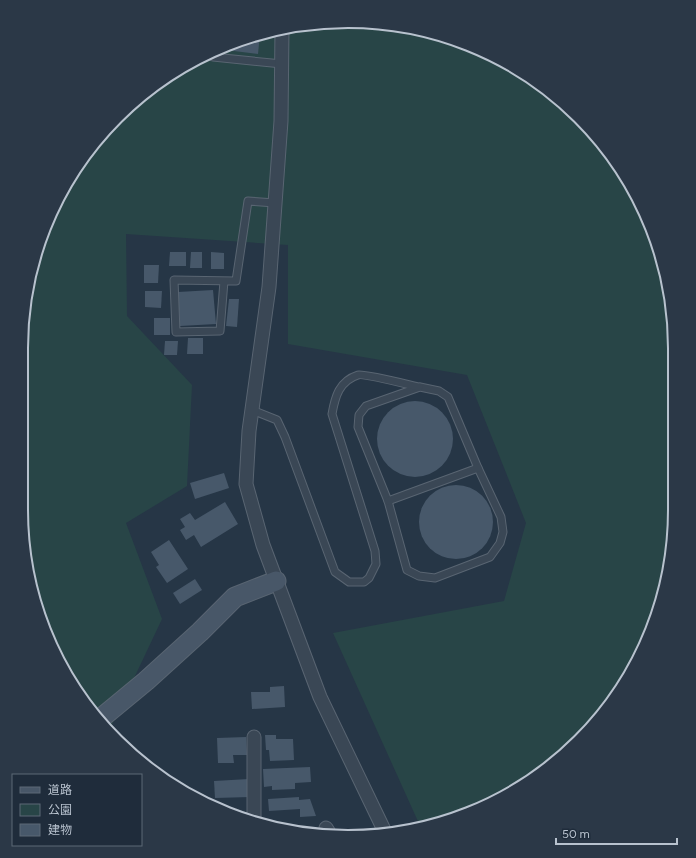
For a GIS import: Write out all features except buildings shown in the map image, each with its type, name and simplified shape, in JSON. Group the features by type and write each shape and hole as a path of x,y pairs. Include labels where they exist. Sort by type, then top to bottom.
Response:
{"street":[{"path":"282,35 281,121 269,287 249,431 246,484 263,545 320,697 383,828"},
{"path":"103,716 200,632 236,596 276,581"},
{"path":"254,737 254,816"}],"lane":[{"path":"215,57 282,64"},
{"path":"224,281 220,331 176,332 174,280 236,280 248,201 275,203"},
{"path":"252,410 277,420 285,437 334,572 349,582 364,582 369,578 376,564 375,551 332,414 335,397 346,381 359,374 439,391 448,398 501,518 503,532 500,543 490,557 435,578 419,576 407,570 388,501 358,427 359,415 366,406 420,387"},
{"path":"388,501 478,468"}],"green space":[{"path":"348,28 410,34 451,45 470,52 490,61 526,82 559,107 589,137 614,170 635,206 644,226 657,265 665,306 668,348 668,510 665,552 657,593 644,632 635,652 614,688 589,721 559,751 526,776 490,797 470,806 418,822 333,633 504,601 526,523 467,375 288,344 288,245 126,234 127,316 192,385 187,486 126,523 162,619 112,726 82,688 61,652 52,632 39,593 34,572 29,531 28,348 31,306 39,265 52,226 61,206 82,170 107,137 137,107 170,82 206,61 226,52 265,39 286,34"}]}
